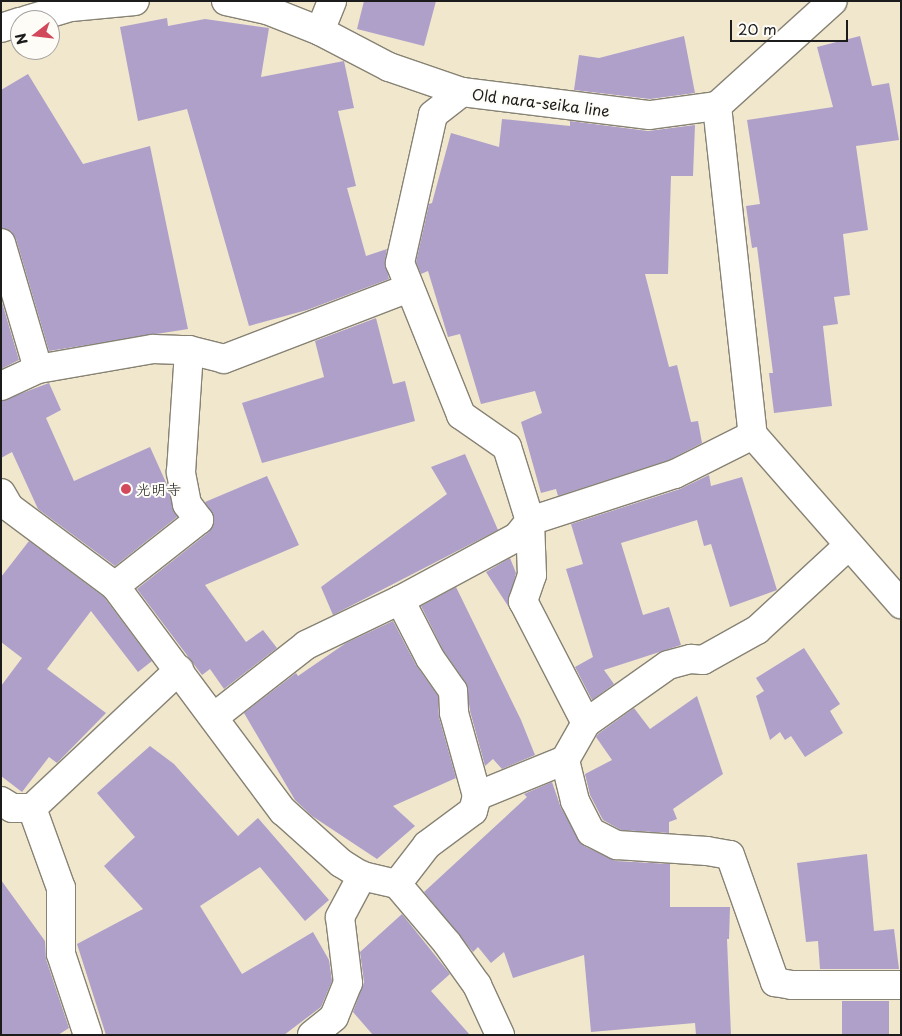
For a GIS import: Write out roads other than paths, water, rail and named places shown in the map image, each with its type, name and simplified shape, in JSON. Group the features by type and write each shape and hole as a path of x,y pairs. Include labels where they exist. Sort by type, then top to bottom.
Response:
{"street":[{"path":"60,10 71,7 135,1"},
{"name":"Old nara-seika line","path":"226,1 267,10 320,31 388,67 462,92 650,115 717,106"},
{"path":"320,31 332,1"},
{"path":"832,1 717,106 753,435 848,546 901,604"},
{"path":"462,92 433,115 400,263 408,288 436,345 461,415 507,447 530,521 532,576 523,601 586,723"},
{"path":"1,243 38,369"},
{"path":"1,386 38,369 153,349 189,350 224,359 408,288"},
{"path":"115,586 200,520 187,504 182,472 189,350"},
{"path":"214,717 306,645 400,600 517,537 530,521 675,474 753,435"},
{"path":"4,508 115,586 283,811 341,863 362,876 397,884 448,943 477,985 500,1035"},
{"path":"477,796 565,760 586,723 668,665 691,659 702,660 757,630 848,546"},
{"path":"397,884 427,845 473,811 477,796 454,713 453,691 430,658 400,600"},
{"path":"1,801 12,808 32,808 179,670"},
{"path":"565,760 575,801 592,832 617,845 730,855 775,982 792,985 901,985"},
{"path":"32,808 61,888 61,954 88,1035"},
{"path":"312,1035 334,1017 348,983 340,917 362,876"}],"place":[{"name":"光明寺","path":"126,489"}]}
